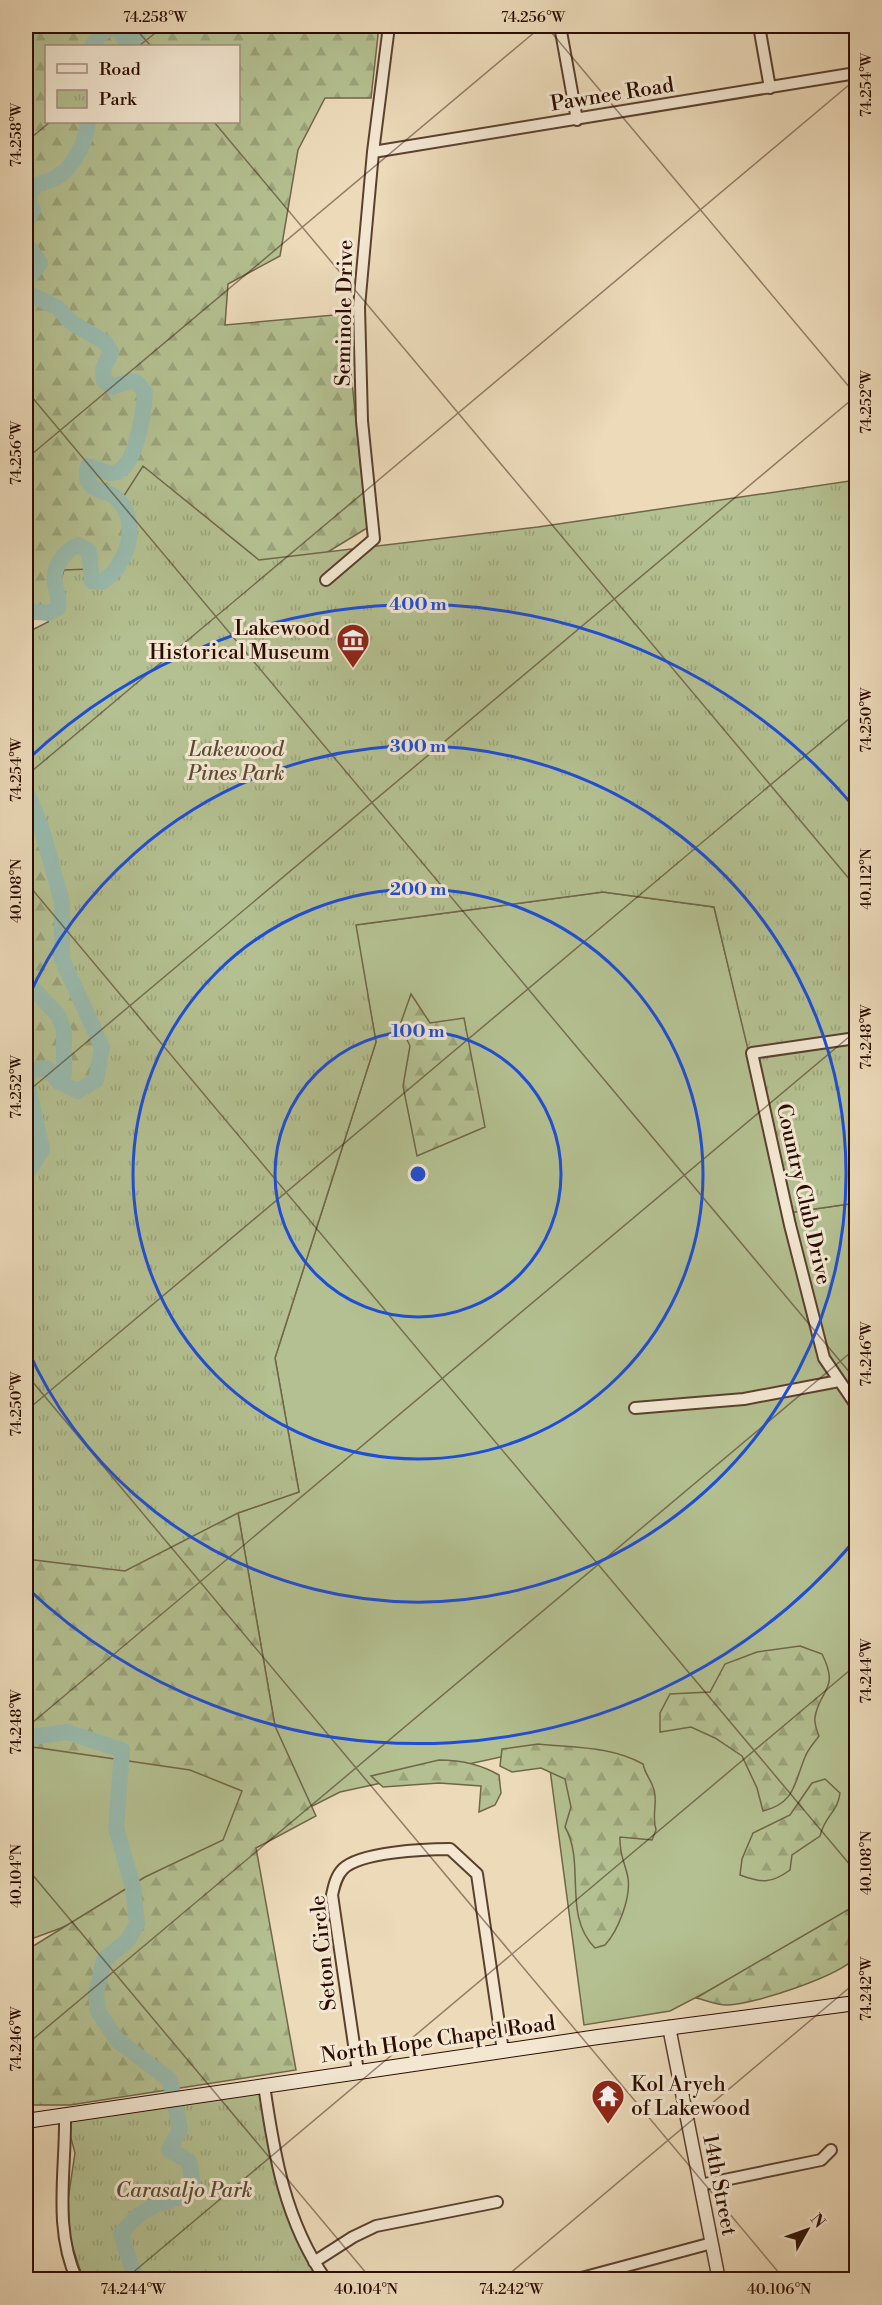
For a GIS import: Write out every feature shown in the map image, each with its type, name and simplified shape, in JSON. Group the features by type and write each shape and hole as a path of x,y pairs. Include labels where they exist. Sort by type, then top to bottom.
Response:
{"main road":[{"name":"North Hope Chapel Road","path":"26,2121 669,2027 856,2003"}],"street":[{"name":"Seminole Drive","path":"326,580 374,539 362,422 359,307 373,152 389,26"},
{"path":"560,26 577,120"},
{"path":"759,26 770,88"},
{"name":"Pawnee Road","path":"373,152 856,73"},
{"name":"Country Club Drive","path":"856,1038 752,1053 790,1225 824,1358 856,1405"},
{"path":"635,1408 744,1398 839,1381"},
{"name":"Seton Circle","path":"358,2072 332,1895 335,1883 342,1870 358,1860 424,1849 450,1849 477,1874 502,2051"},
{"name":"14th Street","path":"669,2027 719,2280"},
{"path":"264,2085 276,2164 284,2194 314,2262 326,2280"},
{"path":"65,2116 62,2231 67,2256 77,2280"},
{"path":"700,2185 821,2160 831,2150"},
{"path":"314,2262 352,2237 376,2226 497,2202"},
{"path":"574,2280 712,2243"}],"green space":[{"path":"26,26 379,26 371,98 325,98 298,150 280,256 228,284 225,325 345,314 367,528 259,594 153,521 94,589 26,623"},
{"name":"Lakewood Pines Park","path":"143,466 259,560 538,527 856,480 856,1203 787,1213 714,907 603,892 356,925 376,1042 275,1358 299,1492 238,1513 125,1571 26,1559 26,1175 42,1150 26,1076 34,1070 47,1068 59,1082 78,1090 96,1080 102,1048 62,959 62,902 42,830 26,808 26,633 48,622 64,570 90,569 100,584 121,564 126,521 118,505"},
{"path":"26,650 238,1513 275,1726 316,1816 256,1848 296,2070 70,2105 26,2105 26,1947 35,1945 145,1877 223,1840 242,1791 190,1770 26,1746"},
{"path":"603,892 714,907 788,1213 856,1203 856,1914 670,2011 584,2025 547,1747 340,1792 174,1876 61,1928 26,1941 26,1739 275,1726 238,1513 299,1492 275,1358 376,1042 355,925"},
{"path":"411,994 430,1023 464,1018 485,1127 417,1156 403,1086 410,1046 400,1025"},
{"path":"800,1646 822,1654 829,1675 827,1688 817,1707 815,1717 819,1736 806,1754 792,1791 787,1798 782,1803 763,1811 757,1788 742,1756 715,1738 691,1727 660,1732 660,1713 670,1694 710,1692 725,1664 757,1652"},
{"path":"538,1744 592,1749 631,1758 643,1764 655,1792 656,1830 652,1840 620,1837 621,1854 628,1878 628,1895 619,1923 605,1945 595,1948 585,1935 579,1920 574,1856 565,1827 571,1807 565,1779 541,1768 512,1772 500,1766 502,1749"},
{"path":"439,1760 470,1763 499,1775 501,1793 495,1805 479,1812 481,1786 439,1783 383,1787 371,1776"},
{"path":"825,1779 840,1793 837,1805 825,1823 820,1836 792,1855 790,1870 777,1878 766,1881 740,1875 742,1859 753,1833 790,1815 812,1783"},
{"path":"856,1905 856,1957 847,1964 796,1988 757,2000 720,2005 696,1998"},
{"name":"Carasaljo Park","path":"264,2085 284,2194 326,2279 83,2279 70,2239 68,2200 75,2153 65,2116"}],"waterway":[{"path":"132,45 143,26"},
{"path":"93,45 99,35 110,28 120,30 125,41 132,45"},
{"path":"26,223 33,210 29,198 33,189 59,176 71,164 81,147 88,123"},
{"path":"26,243 40,263 26,281"},
{"path":"26,292 58,308 72,323 105,342 111,352 103,369 104,381 112,387 129,381 136,382 145,392 137,440 127,464 120,471 111,473 88,466 87,471 88,482 95,488 115,497 123,507 130,530 125,554 119,565 102,582 92,581 89,551 78,545 64,556 55,572 58,608 49,613 26,611"},
{"path":"26,1175 42,1150 26,1076 34,1070 47,1068 59,1082 78,1091 96,1080 102,1047 62,959 62,902 42,830 29,797"},
{"path":"26,981 58,1015 64,1031 64,1074 59,1082"},
{"path":"26,1738 67,1732 122,1750 116,1828 133,1887 137,1924 128,1940 104,1960 96,1994 98,2011 117,2040 170,2080 180,2129 169,2150 189,2161 193,2185 188,2195 159,2204 143,2212 121,2234 136,2280"}],"place":[{"name":"Lakewood Historical Museum","path":"353,669"},
{"name":"Kol Aryeh of Lakewood","path":"608,2125"}]}
